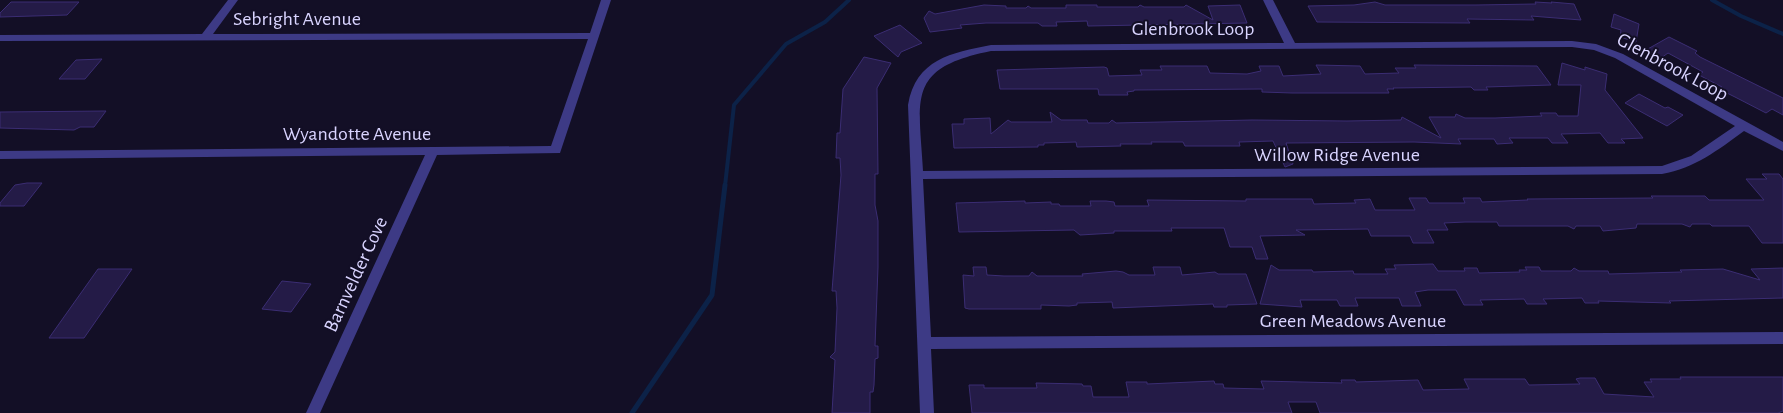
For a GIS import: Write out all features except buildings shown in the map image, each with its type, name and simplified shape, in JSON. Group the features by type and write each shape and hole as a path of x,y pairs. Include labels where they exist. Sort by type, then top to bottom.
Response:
{"street":[{"path":"204,37 233,0"},
{"name":"Wyandotte Avenue","path":"0,155 556,150 606,0"},
{"path":"1268,0 1291,46"},
{"name":"Sebright Avenue","path":"0,38 594,36"},
{"name":"Glenbrook Loop","path":"927,413 914,105 919,84 936,66 960,54 991,48 1572,44 1596,47 1619,56 1783,147"},
{"name":"Willow Ridge Avenue","path":"916,175 1662,170 1688,164 1744,125"},
{"name":"Barnvelder Cove","path":"314,413 434,151"},
{"name":"Green Meadows Avenue","path":"924,343 1783,338"}],"waterway":[{"path":"725,186 734,105 786,44 825,22 849,0"},
{"path":"1712,0 1741,16 1783,34"},
{"path":"632,413 712,295 725,185"}]}
